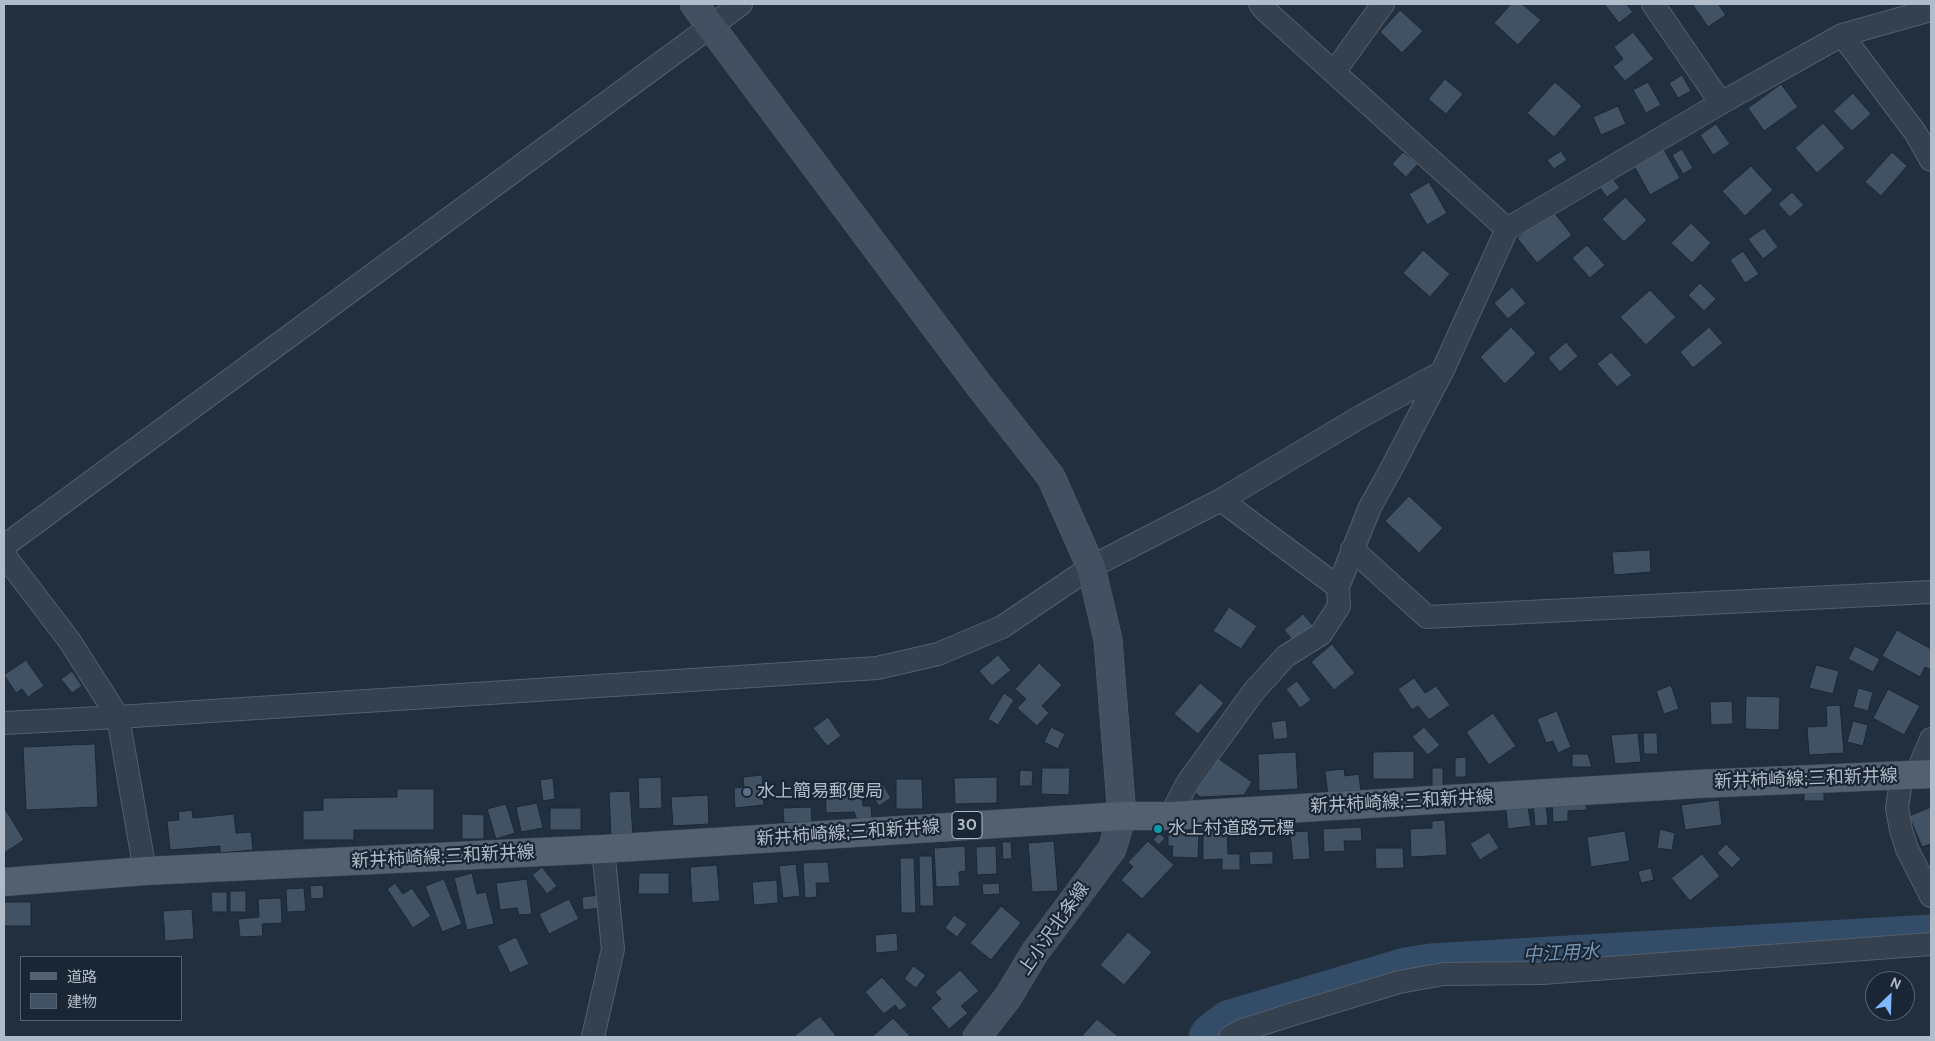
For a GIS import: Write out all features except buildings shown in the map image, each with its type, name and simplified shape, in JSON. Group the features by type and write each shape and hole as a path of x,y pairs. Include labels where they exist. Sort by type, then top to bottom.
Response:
{"main road":[{"name":"新井柿崎線;三和新井線","path":"4,882 145,871 603,849 1122,816 1170,816 1697,784 1916,775"}],"street":[{"path":"694,4 972,376 1051,477 1091,567 1108,640 1122,816"},
{"path":"4,546 741,4"},
{"path":"1260,4 1507,229"},
{"path":"1334,72 1383,4"},
{"path":"1653,4 1721,103"},
{"path":"1170,816 1188,782 1254,691 1286,656 1321,634 1339,606 1338,587 1370,507 1442,372 1507,229 1842,34 1931,10"},
{"path":"1842,34 1915,132 1931,160"},
{"path":"4,723 877,668 938,654 1002,627 1091,567 1221,500 1360,417 1442,372"},
{"path":"1221,500 1338,587"},
{"path":"1352,549 1427,617 1931,592"},
{"path":"4,555 69,640 118,717 145,871"},
{"path":"1931,739 1916,775 1897,808 1907,849 1931,896"},
{"name":"上小沢北条線","path":"977,1037 1008,997 1035,952 1112,850 1122,816"},
{"path":"593,1037 613,949 603,849"},
{"path":"1230,1037 1243,1030 1290,1014 1390,985 1444,974 1542,973 1931,944"}],"waterway":[{"name":"中江用水","path":"1206,1037 1209,1032 1227,1018 1405,965 1430,961 1931,932"}],"place":[{"name":"水上簡易郵便局","path":"747,792"},
{"name":"水上村道路元標","path":"1158,829"}]}
